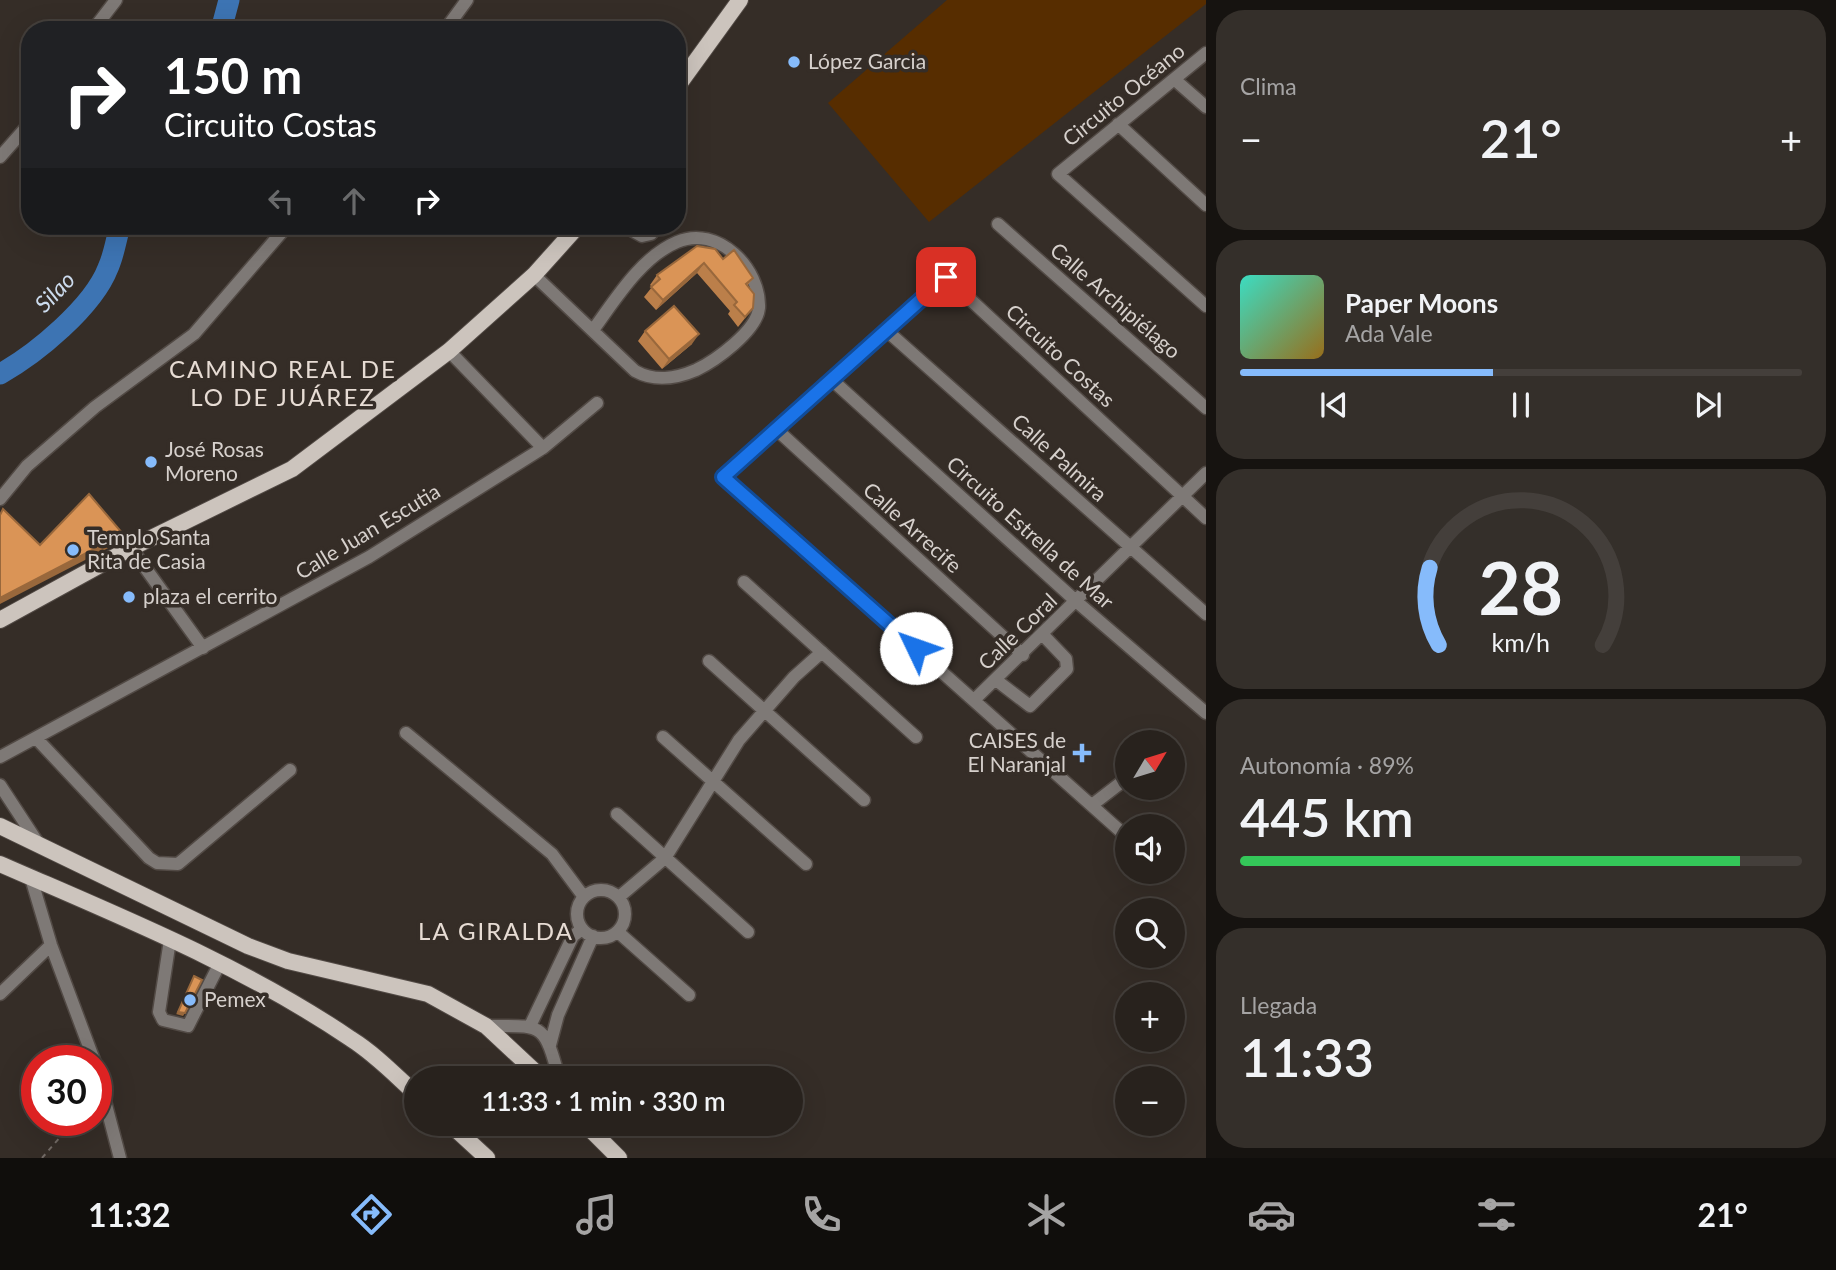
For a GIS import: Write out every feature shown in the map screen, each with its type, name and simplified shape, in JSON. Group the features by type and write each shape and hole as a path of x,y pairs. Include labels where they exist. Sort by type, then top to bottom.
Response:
{"main road":[{"path":"686,75 740,0"},
{"path":"0,620 131,548 292,469 449,351 534,275 570,235"},
{"path":"0,826 248,946 288,961 428,994 486,1026 529,1066"},
{"path":"0,864 170,940 219,965 354,1040 404,1084"},
{"path":"463,1136 487,1158"},
{"path":"597,1136 620,1158"}],"street":[{"path":"100,21 116,0"},
{"path":"452,21 467,0"},
{"name":"Circuito Océano","path":"1206,53 1058,174 1206,306"},
{"path":"1174,79 1206,107"},
{"path":"1118,124 1206,205"},
{"path":"0,157 21,133"},
{"name":"Calle Archipiélago","path":"998,224 1206,408"},
{"path":"0,499 27,466 94,407 194,334 279,235"},
{"path":"534,275 635,371 649,379 681,376 713,362 747,330 759,310 757,283 739,257 718,243 700,239 680,240 661,251 645,266 593,330"},
{"name":"Circuito Costas","path":"974,700 723,477 946,277 1182,497"},
{"name":"Calle Palmira","path":"886,330 1206,614"},
{"path":"449,351 543,448"},
{"name":"Circuito Estrella de Mar","path":"831,379 1077,602 1206,713"},
{"name":"Calle Juan Escutia","path":"0,757 369,557 543,448 597,403"},
{"name":"Calle Arrecife","path":"776,429 1023,655"},
{"name":"Calle Coral","path":"974,700 1206,474"},
{"path":"1182,497 1206,518"},
{"path":"131,548 202,648"},
{"path":"744,582 916,737"},
{"path":"996,680 1030,706 1067,669 1066,659 1043,635"},
{"path":"618,897 665,858 739,740 764,710 822,652"},
{"path":"709,661 864,800"},
{"path":"974,700 1115,826"},
{"path":"406,733 552,854 584,897"},
{"path":"663,737 806,864"},
{"path":"36,738 149,858 157,863 178,864 290,770"},
{"path":"0,785 38,844"},
{"path":"1092,805 1115,787"},
{"path":"617,814 748,932"},
{"path":"31,878 51,945 88,1045"},
{"path":"605,890 618,897 625,913 618,932 601,938 588,932 578,918 578,907 584,897 594,891 605,890"},
{"path":"530,1026 573,936 588,932"},
{"path":"550,1045 588,932"},
{"path":"618,932 689,995"},
{"path":"170,940 159,1012 163,1020 188,1026 219,965"},
{"path":"0,994 51,945"},
{"path":"486,1026 530,1026 542,1033 550,1045 556,1066"},
{"path":"112,1128 120,1158"}],"path":[{"path":"42,1158 61,1136"}],"shaded area":[{"path":"947,0 1206,0 1206,4 929,222 828,103"}],"building":[{"path":"697,246 715,249 723,259 734,250 753,278 746,284 754,294 753,308 745,317 734,305 737,302 704,263 663,300 651,287 660,279 657,275"},
{"path":"674,306 699,334 669,359 645,331"},
{"name":"Templo Santa Rita de Casia","path":"89,494 123,534 0,598 0,515 3,509 40,545"},
{"path":"194,976 202,980 185,1013 178,1012"}],"waterway":[{"name":"Silao","path":"223,21 229,0"},
{"name":"Silao","path":"0,374 46,342 90,298 101,283 110,263 118,235"}],"place":[{"name":"López Garcia","path":"794,62"},
{"name":"José Rosas Moreno","path":"151,462"},
{"name":"Templo Santa Rita de Casia","path":"73,550"},
{"name":"plaza el cerrito","path":"129,597"},
{"name":"CAISES de El Naranjal","path":"1082,753"},
{"name":"Pemex","path":"190,1000"}],"district":[{"name":"CAMINO REAL DE LO DE JUÁREZ","path":"283,384"},
{"name":"LA GIRALDA","path":"496,932"}],"route":[{"path":"916,648 723,477 946,277"}]}
